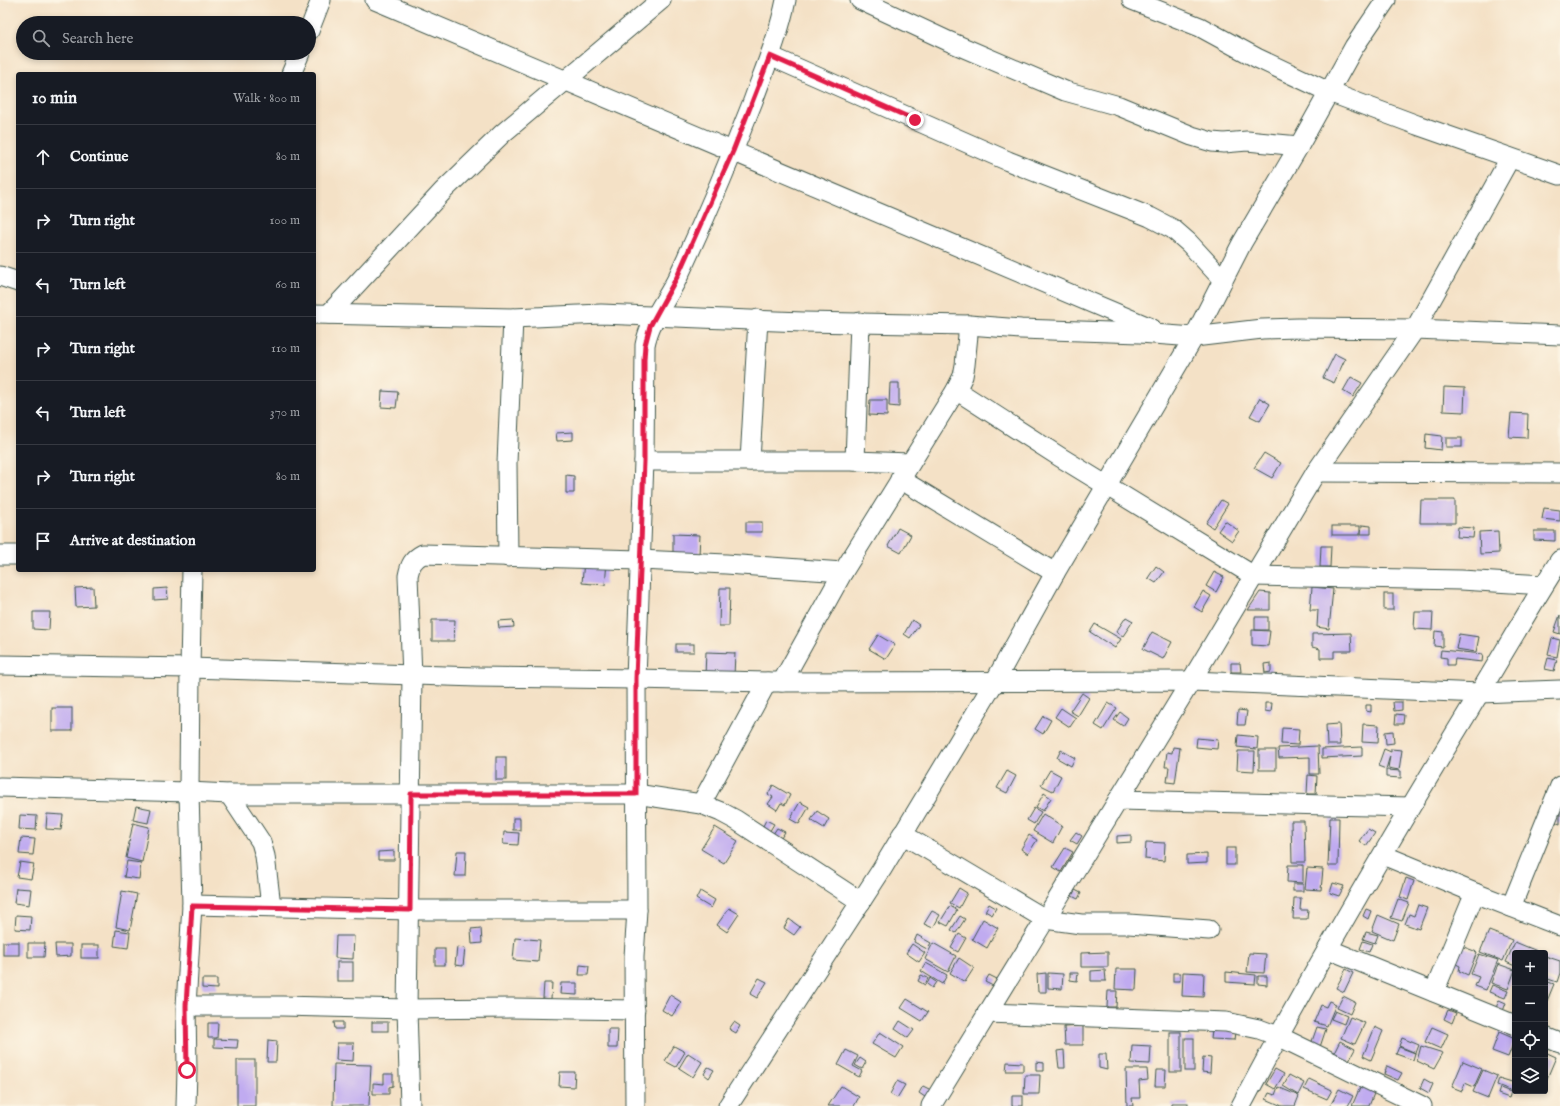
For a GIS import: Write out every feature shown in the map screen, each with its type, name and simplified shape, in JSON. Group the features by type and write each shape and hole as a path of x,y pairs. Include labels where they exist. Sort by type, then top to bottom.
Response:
{"street":[{"path":"315,16 321,0"},
{"path":"375,0 1167,335"},
{"path":"321,314 502,134 564,80 661,0"},
{"path":"636,1106 634,957 637,910 636,679 644,461 645,345 647,335 677,277 733,151 770,56 786,0"},
{"path":"860,0 948,41 1066,91 1119,106 1198,138 1212,142 1224,143 1247,141 1299,146"},
{"path":"1132,0 1200,27 1257,58 1328,92 1417,126 1560,175"},
{"path":"728,1106 860,902 995,681 1055,573 1194,338 1242,243 1299,146 1328,92 1354,47 1386,0"},
{"path":"770,56 1008,161 1150,217 1173,229 1189,243 1223,280"},
{"path":"292,72 297,60"},
{"path":"931,1106 1191,681 1316,472 1415,329 1510,158"},
{"path":"0,276 16,281"},
{"path":"321,314 513,318 601,314 758,319 802,322 969,325 1022,329 1140,333 1194,338 1269,329 1415,329 1560,335"},
{"path":"508,557 507,462 513,318"},
{"path":"750,460 758,319"},
{"path":"855,461 860,322"},
{"path":"701,804 774,682 956,390 963,376 969,325"},
{"path":"956,390 1107,486 1254,576 1460,580 1543,585"},
{"path":"644,461 855,461 905,471 1055,573"},
{"path":"1316,472 1560,473"},
{"path":"410,1106 408,1010 412,676 408,576 412,562 423,554 640,560 843,572"},
{"path":"0,555 16,556"},
{"path":"1240,1106 1278,1036 1410,808 1480,693 1543,585 1560,560"},
{"path":"186,1106 186,1006 192,906 189,792 192,572"},
{"path":"0,665 190,668 412,676 774,682 1191,681 1480,693 1560,690"},
{"path":"1511,907 1560,786"},
{"path":"0,787 229,794 636,794 701,804 721,812 736,820 860,902"},
{"path":"229,794 261,842 265,856 271,906"},
{"path":"1118,800 1410,808"},
{"path":"902,834 1045,919 1081,924 1129,924 1209,930"},
{"path":"1383,855 1560,926"},
{"path":"1434,992 1475,893"},
{"path":"192,906 271,906 410,910 637,910"},
{"path":"1328,949 1512,1023"},
{"path":"186,1006 408,1010 511,1008 635,1010"},
{"path":"987,1013 1226,1022 1259,1029 1278,1036 1422,1106"},
{"path":"1548,1038 1560,1043"}],"building":[{"path":"1335,354 1345,359 1334,383 1323,378"},
{"path":"1351,377 1362,383 1353,397 1343,391"},
{"path":"890,383 899,383 899,407 889,406"},
{"path":"1444,387 1465,388 1464,412 1443,411"},
{"path":"382,391 398,392 396,408 381,407"},
{"path":"1260,398 1270,404 1260,421 1250,416"},
{"path":"870,400 887,400 887,416 869,415"},
{"path":"1511,413 1528,414 1527,438 1509,437"},
{"path":"573,432 573,440 557,441 556,433"},
{"path":"1426,434 1442,436 1441,450 1425,448"},
{"path":"1446,438 1462,438 1462,447 1446,447"},
{"path":"1264,453 1281,463 1272,478 1254,468"},
{"path":"566,475 574,476 574,493 566,493"},
{"path":"1221,500 1228,504 1213,528 1206,523"},
{"path":"1421,500 1455,500 1455,523 1420,523"},
{"path":"1544,508 1560,510 1560,521 1542,519"},
{"path":"1225,521 1239,531 1232,541 1218,531"},
{"path":"746,522 762,522 762,532 746,532"},
{"path":"1362,525 1371,526 1371,534 1361,534"},
{"path":"1332,526 1360,526 1360,535 1332,535"},
{"path":"1458,527 1474,528 1473,538 1457,537"},
{"path":"898,528 911,535 901,553 888,546"},
{"path":"1498,531 1499,553 1480,554 1479,532"},
{"path":"1534,531 1555,531 1555,541 1534,540"},
{"path":"673,534 700,535 699,555 673,555"},
{"path":"1321,546 1331,546 1330,567 1320,567"},
{"path":"584,561 607,562 605,585 582,583"},
{"path":"1156,566 1164,572 1156,583 1148,578"},
{"path":"1214,572 1224,577 1216,592 1206,586"},
{"path":"93,587 94,606 76,607 75,588"},
{"path":"1312,587 1333,589 1329,629 1317,627 1318,610 1310,610"},
{"path":"167,588 168,599 154,600 154,589"},
{"path":"720,588 730,588 729,626 719,626"},
{"path":"1203,591 1211,596 1202,612 1194,607"},
{"path":"1260,592 1270,593 1270,610 1248,610"},
{"path":"1384,594 1393,594 1393,610 1384,610"},
{"path":"33,612 50,612 49,630 33,629"},
{"path":"1415,612 1433,612 1432,630 1414,629"},
{"path":"1560,615 1560,634 1554,632"},
{"path":"1126,617 1133,621 1123,636 1116,632"},
{"path":"1255,617 1268,617 1268,630 1255,630"},
{"path":"432,620 455,620 454,641 432,641"},
{"path":"513,620 514,627 499,628 498,621"},
{"path":"912,620 919,625 910,638 904,634"},
{"path":"1095,624 1121,639 1115,648 1090,632"},
{"path":"1252,630 1270,631 1268,646 1252,645"},
{"path":"1435,631 1443,632 1443,647 1434,646"},
{"path":"1152,632 1172,642 1163,659 1143,649"},
{"path":"1351,633 1352,651 1334,651 1334,658 1320,658 1320,649 1312,647 1312,634"},
{"path":"1459,634 1479,637 1476,652 1456,649"},
{"path":"878,635 895,645 886,659 869,649"},
{"path":"1552,638 1560,640 1557,657 1548,655"},
{"path":"676,644 694,644 694,652 676,652"},
{"path":"1441,650 1483,654 1482,662 1455,659 1454,665 1447,665 1447,658 1440,657"},
{"path":"706,652 735,653 734,676 705,675"},
{"path":"1548,658 1557,660 1554,671 1545,669"},
{"path":"1231,663 1240,663 1241,672 1231,672"},
{"path":"1271,663 1271,672 1265,673 1264,664"},
{"path":"1082,693 1089,698 1078,716 1070,711"},
{"path":"1393,702 1402,702 1402,710 1394,711"},
{"path":"1108,703 1117,708 1103,730 1095,725"},
{"path":"1265,703 1272,703 1271,712 1265,711"},
{"path":"1366,705 1371,705 1371,712 1366,711"},
{"path":"52,708 72,708 72,731 52,731"},
{"path":"1061,708 1076,718 1070,727 1055,717"},
{"path":"1238,710 1247,711 1245,725 1237,725"},
{"path":"1120,712 1128,718 1123,726 1114,720"},
{"path":"1396,714 1404,715 1403,724 1395,724"},
{"path":"1043,716 1051,720 1043,734 1035,729"},
{"path":"1339,724 1340,745 1327,745 1326,725"},
{"path":"1363,724 1379,725 1378,743 1362,742"},
{"path":"1282,728 1299,729 1298,745 1281,744"},
{"path":"1393,731 1394,743 1386,744 1385,732"},
{"path":"1238,735 1258,737 1257,749 1237,747"},
{"path":"1197,738 1218,740 1217,749 1196,747"},
{"path":"1318,746 1319,774 1310,774 1310,757 1279,758 1278,748"},
{"path":"1173,747 1180,748 1175,783 1167,782 1169,767 1165,767 1167,752 1172,753"},
{"path":"1362,747 1362,756 1322,758 1322,749"},
{"path":"1384,749 1391,752 1391,749 1402,750 1399,770 1388,768 1390,756 1386,769 1378,766"},
{"path":"1061,750 1075,758 1071,766 1057,758"},
{"path":"1259,750 1276,750 1276,770 1259,770"},
{"path":"1238,751 1255,751 1254,771 1237,770"},
{"path":"496,757 506,757 506,780 496,780"},
{"path":"1050,770 1061,776 1053,791 1041,785"},
{"path":"1386,770 1401,771 1401,778 1386,777"},
{"path":"1007,771 1016,776 1007,793 997,788"},
{"path":"1308,775 1317,776 1316,794 1307,794"},
{"path":"773,785 790,795 785,805 781,803 777,810 768,804 773,797 768,794"},
{"path":"1044,793 1051,798 1043,811 1036,807"},
{"path":"800,802 809,807 799,824 790,819"},
{"path":"136,806 151,809 148,823 133,820"},
{"path":"1034,808 1041,812 1034,824 1027,820"},
{"path":"1560,810 1560,824 1555,822"},
{"path":"817,811 829,819 824,828 811,820"},
{"path":"47,814 63,815 61,830 46,829"},
{"path":"1043,814 1062,826 1053,843 1033,831"},
{"path":"20,815 37,816 36,830 19,829"},
{"path":"513,818 520,818 520,830 513,830"},
{"path":"1330,818 1339,818 1338,866 1328,866"},
{"path":"766,820 774,824 768,834 761,830"},
{"path":"1291,821 1304,821 1305,862 1292,862"},
{"path":"133,823 149,827 142,862 126,858"},
{"path":"715,827 738,841 724,863 701,849"},
{"path":"777,828 785,832 779,841 771,837"},
{"path":"1368,829 1375,833 1366,846 1359,841"},
{"path":"504,832 519,833 518,845 503,844"},
{"path":"1076,832 1082,836 1077,844 1070,840"},
{"path":"1029,835 1037,840 1028,854 1021,849"},
{"path":"1131,835 1131,842 1117,843 1117,836"},
{"path":"21,838 35,839 33,855 19,854"},
{"path":"1146,842 1165,843 1164,861 1145,859"},
{"path":"1065,848 1073,852 1061,872 1053,867"},
{"path":"1226,848 1235,848 1235,865 1226,865"},
{"path":"394,851 394,860 378,860 378,852"},
{"path":"457,851 466,851 465,876 455,876"},
{"path":"1207,854 1207,863 1187,864 1187,855"},
{"path":"127,861 141,863 139,879 124,877"},
{"path":"20,862 34,864 31,879 17,877"},
{"path":"1288,865 1303,865 1303,883 1287,882"},
{"path":"1307,868 1323,869 1321,890 1305,889"},
{"path":"1406,878 1414,881 1408,900 1400,897"},
{"path":"1333,883 1344,886 1339,896 1330,893"},
{"path":"1293,884 1303,884 1303,891 1293,891"},
{"path":"16,888 31,889 29,905 14,903"},
{"path":"959,888 967,893 959,908 950,903"},
{"path":"1075,890 1081,893 1078,899 1072,896"},
{"path":"122,891 137,894 130,930 116,927"},
{"path":"700,891 715,900 711,908 696,899"},
{"path":"1294,898 1301,898 1300,910 1308,910 1307,919 1293,919"},
{"path":"1398,899 1409,903 1402,921 1391,918"},
{"path":"989,904 996,908 992,915 985,911"},
{"path":"1418,905 1427,908 1419,929 1405,924 1409,914 1414,916"},
{"path":"950,906 957,910 948,926 940,922"},
{"path":"729,908 739,914 727,932 717,925"},
{"path":"1366,909 1371,911 1368,919 1363,916"},
{"path":"932,911 940,915 933,928 924,924"},
{"path":"16,915 31,916 30,930 15,929"},
{"path":"1378,915 1399,924 1393,940 1372,931"},
{"path":"960,916 965,919 956,933 951,930"},
{"path":"789,919 800,927 794,935 784,928"},
{"path":"983,919 998,928 987,948 972,939"},
{"path":"481,928 482,943 472,944 471,929"},
{"path":"116,930 130,932 128,948 114,946"},
{"path":"1489,931 1512,940 1503,961 1480,952"},
{"path":"1366,932 1378,935 1375,943 1363,939"},
{"path":"959,934 966,938 958,952 951,948"},
{"path":"917,935 931,943 927,949 914,942"},
{"path":"336,936 354,936 353,959 335,958"},
{"path":"515,938 540,940 538,962 513,960"},
{"path":"1363,941 1372,944 1369,952 1360,949"},
{"path":"3,942 19,942 19,955 3,955"},
{"path":"1515,942 1535,950 1512,950 1512,965 1506,962"},
{"path":"28,943 45,943 44,957 28,957"},
{"path":"933,943 956,956 948,972 925,959"},
{"path":"55,944 71,944 71,956 56,957"},
{"path":"912,944 925,953 919,962 906,953"},
{"path":"81,945 99,945 99,958 81,958"},
{"path":"1461,946 1477,952 1468,975 1459,971 1460,966 1454,963"},
{"path":"457,947 465,948 463,966 455,965"},
{"path":"435,949 445,949 445,965 435,965"},
{"path":"1108,952 1108,967 1081,967 1081,953"},
{"path":"1249,953 1266,954 1264,973 1247,972"},
{"path":"1479,954 1498,960 1486,990 1475,986 1479,977 1471,974"},
{"path":"1548,957 1560,961 1560,973 1557,982 1548,979"},
{"path":"959,958 974,968 965,982 950,973"},
{"path":"337,962 353,962 353,981 337,981"},
{"path":"926,963 947,975 942,984 921,971"},
{"path":"1498,964 1512,969 1512,978 1508,989 1491,983"},
{"path":"580,965 589,966 588,975 579,975"},
{"path":"1116,969 1137,969 1136,990 1115,989"},
{"path":"1346,969 1353,973 1344,992 1336,988"},
{"path":"1105,970 1106,981 1091,981 1091,971"},
{"path":"1183,972 1204,973 1203,997 1182,996"},
{"path":"1226,972 1256,975 1255,984 1226,982"},
{"path":"1046,973 1046,992 1038,992 1037,974"},
{"path":"1048,973 1063,974 1062,989 1048,988"},
{"path":"1070,973 1078,973 1077,981 1070,980"},
{"path":"1173,973 1180,973 1180,981 1173,981"},
{"path":"921,975 928,978 925,985 918,981"},
{"path":"989,975 997,979 993,986 985,982"},
{"path":"1258,976 1267,976 1267,985 1258,984"},
{"path":"759,978 767,982 757,998 750,994"},
{"path":"930,978 936,982 932,988 927,984"},
{"path":"202,979 217,979 217,989 202,988"},
{"path":"1548,982 1554,984 1548,999"},
{"path":"544,983 552,983 551,999 543,998"},
{"path":"561,983 577,983 577,995 560,994"},
{"path":"1492,985 1508,991 1505,998 1489,992"},
{"path":"1108,991 1117,991 1116,1007 1107,1007"},
{"path":"670,995 681,1002 672,1016 662,1010"},
{"path":"1343,996 1355,1002 1350,1014 1337,1008"},
{"path":"907,999 928,1012 922,1021 901,1008"},
{"path":"1499,1000 1506,1003 1503,1011 1496,1008"},
{"path":"1329,1001 1336,1004 1327,1026 1314,1022 1321,1005 1326,1007"},
{"path":"1448,1010 1456,1013 1452,1023 1444,1019"},
{"path":"1335,1011 1347,1016 1344,1024 1331,1019"},
{"path":"1350,1017 1365,1023 1355,1044 1341,1038"},
{"path":"900,1021 914,1030 908,1038 895,1029"},
{"path":"334,1022 343,1022 343,1029 335,1029"},
{"path":"372,1022 388,1022 388,1031 372,1031"},
{"path":"734,1022 740,1026 736,1033 729,1029"},
{"path":"208,1023 218,1023 217,1038 208,1038"},
{"path":"1083,1026 1083,1045 1065,1045 1064,1027"},
{"path":"1317,1027 1326,1029 1319,1050 1310,1047"},
{"path":"1375,1027 1383,1031 1371,1060 1363,1056"},
{"path":"1432,1027 1448,1034 1441,1049 1425,1042"},
{"path":"608,1029 618,1029 617,1048 608,1048"},
{"path":"1212,1031 1235,1032 1234,1040 1211,1039"},
{"path":"880,1032 903,1047 896,1058 872,1044"},
{"path":"1170,1032 1181,1032 1181,1072 1170,1072"},
{"path":"1499,1032 1512,1038 1512,1047 1508,1057 1492,1051"},
{"path":"1185,1038 1194,1038 1194,1071 1185,1071"},
{"path":"1402,1038 1419,1045 1416,1053 1399,1046"},
{"path":"214,1039 238,1040 237,1048 214,1047"},
{"path":"268,1040 277,1041 276,1062 267,1062"},
{"path":"1340,1041 1355,1049 1348,1062 1333,1055"},
{"path":"337,1043 354,1043 353,1061 336,1060"},
{"path":"1132,1045 1151,1046 1150,1064 1131,1063"},
{"path":"674,1046 685,1052 676,1067 665,1061"},
{"path":"1421,1046 1443,1053 1434,1069 1417,1061"},
{"path":"1399,1047 1415,1053 1413,1060 1396,1054"},
{"path":"846,1050 858,1056 853,1066 862,1071 859,1077 838,1065"},
{"path":"1064,1050 1065,1068 1059,1068 1057,1051"},
{"path":"688,1053 702,1062 693,1077 679,1068"},
{"path":"1548,1053 1556,1057 1548,1076"},
{"path":"1099,1054 1106,1054 1107,1070 1099,1068"},
{"path":"1203,1057 1211,1058 1210,1073 1202,1072"},
{"path":"860,1058 866,1062 862,1069 855,1065"},
{"path":"237,1060 255,1060 255,1106 237,1106"},
{"path":"1463,1061 1482,1069 1474,1087 1465,1083 1462,1091 1452,1087"},
{"path":"1007,1062 1023,1063 1023,1071 1006,1071"},
{"path":"1036,1062 1044,1063 1044,1071 1036,1071"},
{"path":"334,1064 371,1065 369,1106 333,1106"},
{"path":"1387,1066 1402,1073 1398,1080 1384,1074"},
{"path":"708,1067 714,1070 709,1078 704,1074"},
{"path":"1126,1069 1147,1069 1148,1080 1139,1081 1140,1098 1132,1098 1133,1106 1127,1106"},
{"path":"1275,1069 1284,1074 1275,1089 1266,1084"},
{"path":"1156,1070 1166,1070 1165,1086 1155,1086"},
{"path":"1483,1070 1497,1076 1488,1098 1473,1092"},
{"path":"560,1072 575,1072 574,1087 559,1086"},
{"path":"384,1074 393,1074 393,1086 389,1087 389,1094 373,1094 373,1083 384,1084"},
{"path":"1025,1075 1040,1075 1039,1094 1024,1094"},
{"path":"1289,1075 1304,1083 1298,1095 1283,1086"},
{"path":"1499,1078 1512,1082 1512,1091 1497,1085"},
{"path":"1309,1079 1332,1090 1327,1099 1304,1089"},
{"path":"1424,1079 1433,1084 1429,1093 1420,1088"},
{"path":"897,1081 905,1085 897,1098 890,1094"},
{"path":"1361,1085 1375,1091 1369,1106 1352,1106"},
{"path":"841,1086 859,1097 854,1106 828,1106"},
{"path":"923,1086 933,1091 928,1099 919,1093"},
{"path":"1278,1087 1299,1096 1295,1106 1282,1106 1266,1099 1269,1093 1275,1095"},
{"path":"1500,1088 1511,1092 1509,1098 1498,1094"},
{"path":"1339,1089 1353,1096 1348,1106 1330,1106"},
{"path":"1012,1096 1023,1096 1023,1106 1012,1106"},
{"path":"1172,1103 1188,1103 1188,1106 1172,1106"}],"route":[{"path":"187,1070 186,1006 192,906 410,910 411,794 636,794 636,679 641,507 644,461 644,359 645,345 650,326 682,266 733,151 770,56 915,120"}]}
